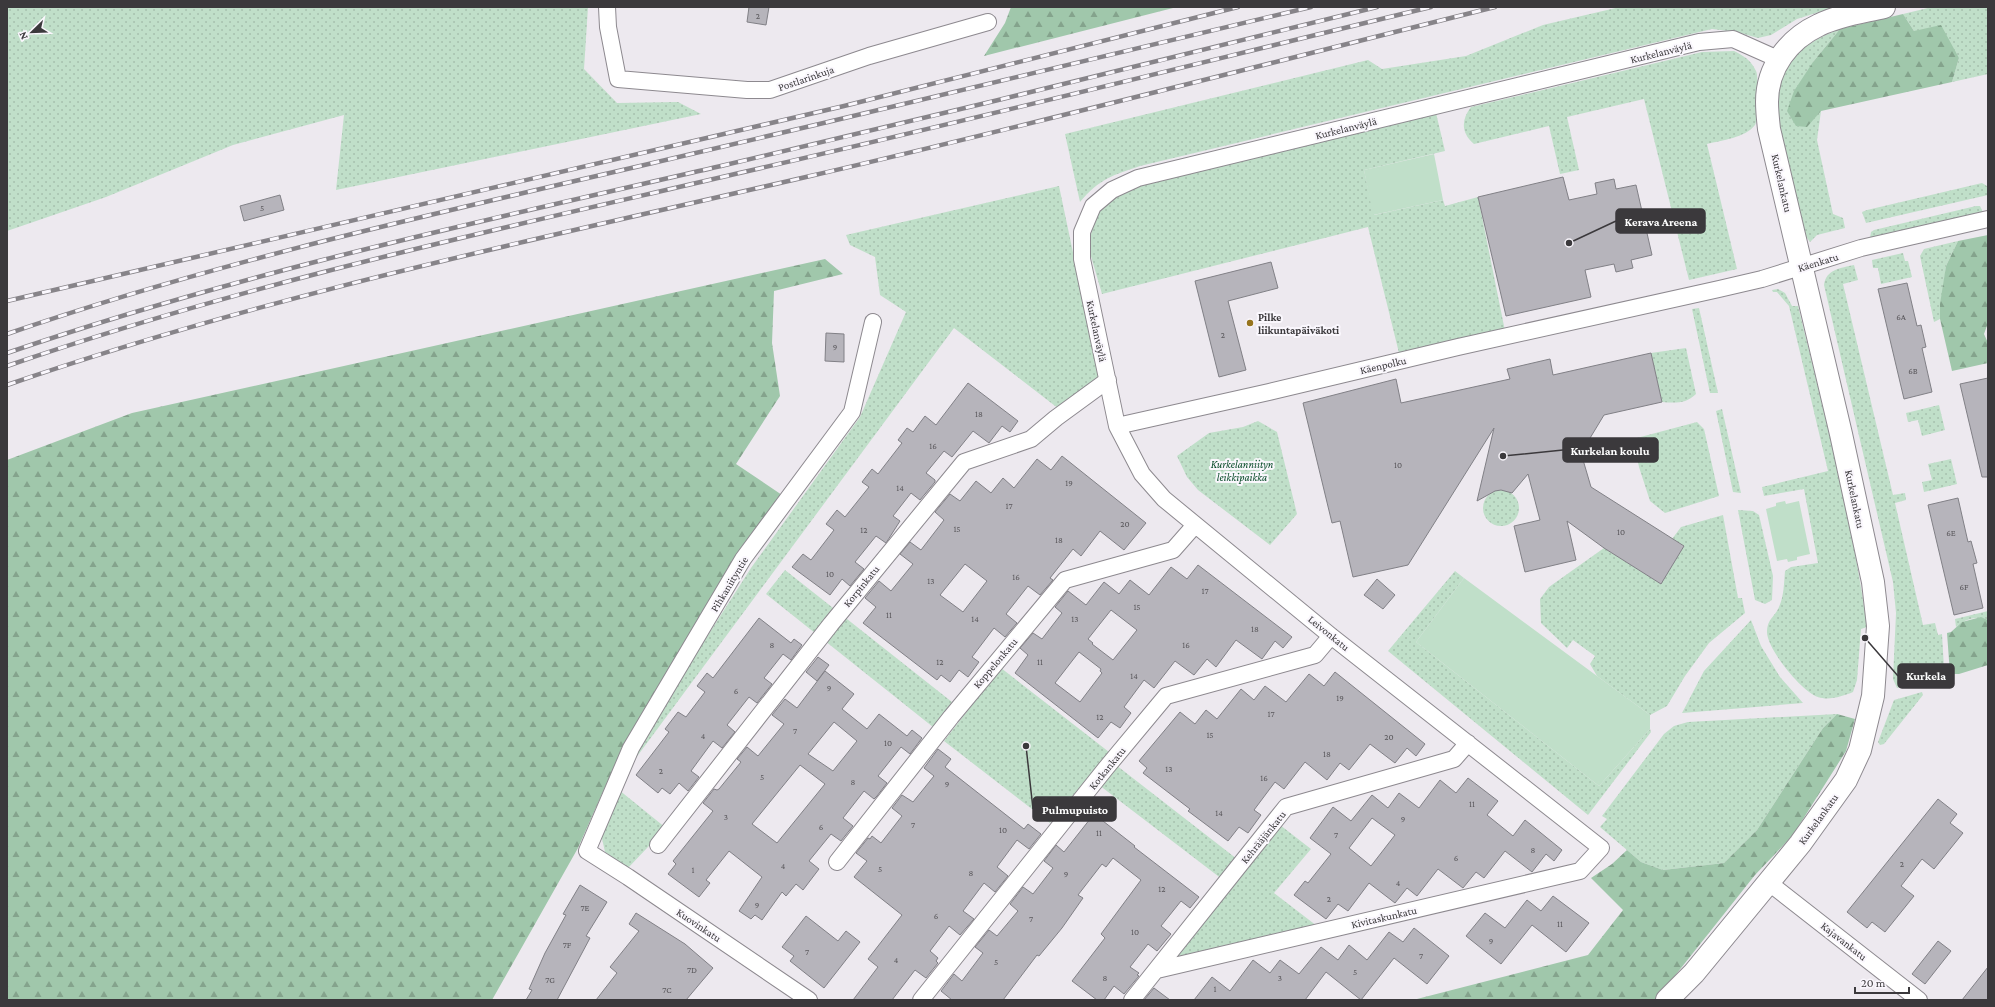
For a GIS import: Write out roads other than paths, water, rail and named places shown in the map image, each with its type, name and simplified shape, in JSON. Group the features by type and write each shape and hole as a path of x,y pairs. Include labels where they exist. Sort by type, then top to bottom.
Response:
{"street":[{"name":"Postlarinkuja","path":"607,7 608,27 618,79 747,90 770,90 869,56 988,22"},
{"name":"Kurkelankatu","path":"1667,1000 1694,973 1800,844 1846,780 1860,750 1873,696 1877,662 1878,626 1873,582 1841,434 1769,129 1767,101 1770,80 1778,59 1798,38 1819,25 1835,18 1884,7"},
{"name":"Kurkelanväylä","path":"1108,380 1082,259 1082,232 1093,206 1112,190 1138,178 1699,42 1732,39 1778,59"},
{"name":"Käenkatu","path":"1649,305 1747,282 1861,248 1988,219"},
{"name":"Käenpolku","path":"1118,426 1649,305"},
{"name":"Pihkaniityntie","path":"587,851 632,748 743,559 852,412 872,322"},
{"name":"Leivonkatu","path":"1108,380 1118,426 1142,474 1164,499 1331,636 1600,848"},
{"name":"Korpinkatu","path":"658,845 831,624 964,462 1031,439 1056,418 1108,380"},
{"name":"Koppelonkatu","path":"837,862 950,718 1065,580 1173,550 1194,525"},
{"name":"Kotkankatu","path":"921,1000 1106,768 1166,696 1315,655 1331,636"},
{"name":"Kehrääjänkatu","path":"1132,1000 1286,807 1454,759 1468,743"},
{"name":"Kivitaskunkatu","path":"1157,970 1580,871 1600,848"},
{"name":"Kuovinkatu","path":"587,851 628,877 809,1000"},
{"name":"Kajavankatu","path":"1768,882 1919,1000"}],"railway":[{"path":"7,301 844,106 1238,7"},
{"path":"7,334 85,308 163,285 321,242 1311,7"},
{"path":"7,353 95,324 183,298 362,250 885,127 1377,7"},
{"path":"7,366 186,309 368,261 460,238 1083,92 1431,7"},
{"path":"7,385 204,323 404,270 978,136 1495,7"}],"place":[{"name":"Kerava Areena","path":"1569,243"},
{"name":"Pilke liikuntapäiväkoti","path":"1250,323"},
{"name":"Kurkelan koulu","path":"1503,456"},
{"name":"Kurkela","path":"1865,638"},
{"name":"Pulmupuisto","path":"1026,746"}],"park label":[{"name":"Kurkelanniityn leikkipaikka","path":"1242,470"}]}
